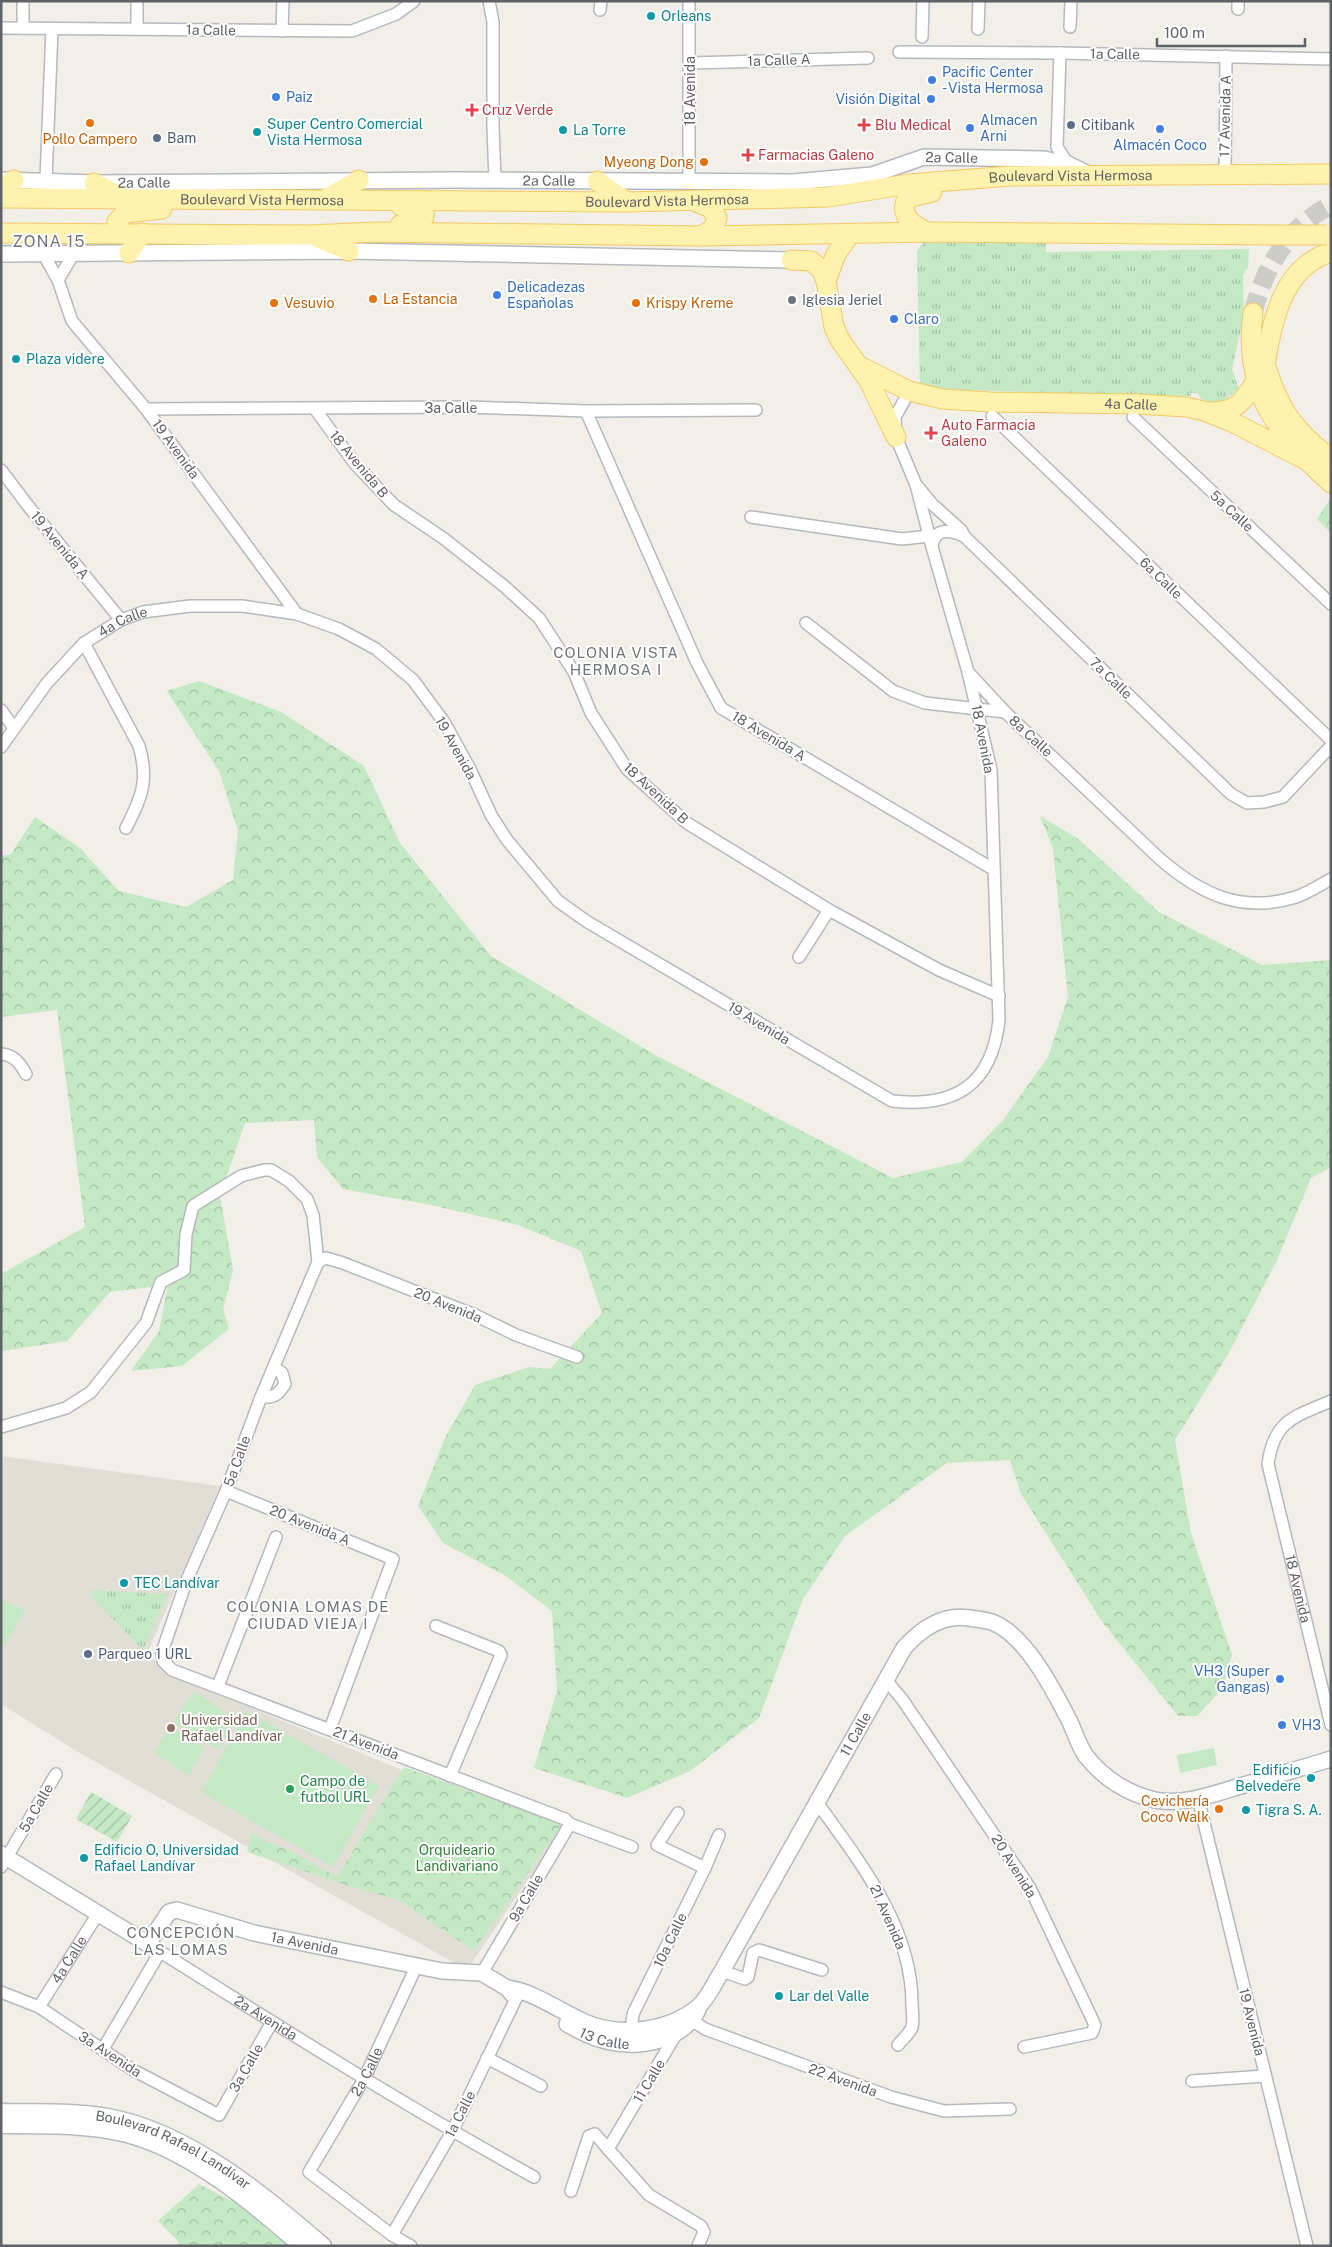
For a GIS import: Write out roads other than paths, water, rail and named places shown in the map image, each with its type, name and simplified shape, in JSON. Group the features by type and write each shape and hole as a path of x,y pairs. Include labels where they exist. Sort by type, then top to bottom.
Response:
{"main road":[{"name":"Boulevard Vista Hermosa","path":"1,198 626,202 690,191 828,198 909,184 1010,176 1331,174"},
{"path":"927,232 912,224 906,216 904,205 907,198 912,195 1010,176"},
{"path":"321,199 330,197 359,180"},
{"path":"597,181 626,202"},
{"path":"94,183 122,198"},
{"path":"690,191 716,214 715,226 710,232 701,236"},
{"path":"349,242 363,226 414,225 423,220 424,212 418,208 394,206 381,199"},
{"path":"123,233 118,227 117,222 125,213 172,208 192,200"},
{"path":"1,233 310,235 349,242 927,232 1278,235 1330,240"},
{"path":"129,252 142,233"},
{"path":"791,260 848,234"},
{"path":"826,281 836,254 848,234"},
{"path":"1330,240 1282,296 1271,326 1261,373 1260,396 1272,419 1306,460 1331,482"},
{"path":"791,260 811,261 818,265 826,281 834,326 840,340 869,381 896,437"},
{"path":"1258,314 1250,330 1261,373 1285,413 1314,446 1331,459"},
{"name":"4a Calle","path":"858,365 896,386 934,397 990,402 1166,405 1204,411 1252,432 1306,460"},
{"path":"1204,411 1227,412 1235,408 1242,402 1261,373"},
{"name":"4a Calle","path":"869,381 890,396 904,401 934,397"},
{"name":"Boulevard Rafael Landívar","path":"1,2112 95,2115 134,2123 161,2133 251,2186 323,2246"},
{"name":"Boulevard Rafael Landívar","path":"1,2125 80,2127 127,2134 145,2141 198,2167 240,2194 302,2246"}],"street":[{"path":"23,1 23,28"},
{"path":"137,29 138,1"},
{"path":"282,1 282,31"},
{"name":"1a Calle","path":"1,28 352,32 396,14 414,1"},
{"path":"489,1 493,22 495,180"},
{"name":"18 Avenida","path":"689,1 690,191"},
{"path":"922,37 923,1"},
{"path":"978,29 979,1"},
{"path":"1070,27 1071,1"},
{"path":"46,180 52,28"},
{"name":"1a Calle","path":"899,52 1060,53 1331,59"},
{"path":"1060,53 1056,148 1068,164"},
{"name":"17 Avenida A","path":"1225,176 1226,56"},
{"name":"1a Calle A","path":"690,63 868,58"},
{"path":"1044,159 1056,148"},
{"name":"2a Calle","path":"5,182 46,180 94,183 359,180 597,181 690,191 845,179 882,172 924,158 1044,159 1068,164 1091,176"},
{"path":"1,254 129,252 349,242 791,260"},
{"name":"19 Avenida","path":"43,253 58,280 72,321 146,409 297,614 339,629 376,650 413,680 444,722 470,769 491,815 507,840 558,901 586,921 892,1101 918,1104 946,1099"},
{"path":"58,280 74,253"},
{"name":"18 Avenida","path":"904,401 895,417 896,437 916,485 968,672 990,770 999,996 997,1041 991,1058 980,1076 964,1089 946,1099"},
{"name":"3a Calle","path":"146,409 468,407 586,412 756,410"},
{"name":"18 Avenida B","path":"315,409 355,464 394,504 443,538 504,586 539,618 574,672 592,713 627,769 688,823 829,910 939,970 999,996"},
{"name":"18 Avenida A","path":"586,412 697,663 721,708 993,869"},
{"name":"6a Calle","path":"992,416 1331,740"},
{"name":"5a Calle","path":"1134,417 1331,604"},
{"name":"19 Avenida A","path":"1,470 122,620"},
{"name":"7a Calle","path":"916,485 932,504 961,530 965,537 1231,794 1247,803 1264,802 1282,797 1331,746"},
{"path":"751,517 902,539 931,541"},
{"name":"7a Calle","path":"931,541 941,531 947,530 965,537"},
{"name":"4a Calle","path":"1,747 47,683 84,643 122,620 143,612 190,606 242,606 297,614"},
{"name":"8a Calle","path":"806,623 893,691 925,703 1005,712 1182,878 1207,891 1231,900 1263,904 1298,896 1331,879"},
{"path":"84,643 140,746 144,761 145,776 142,795 126,828"},
{"path":"968,672 1005,712"},
{"path":"1,710 14,728"},
{"path":"799,957 829,910"},
{"path":"1,1054 8,1054 15,1058 26,1074"},
{"path":"1,1426 66,1408 91,1392 146,1323 161,1282 184,1270 186,1234 193,1206 241,1176 271,1170 290,1181 307,1199 313,1215 318,1262"},
{"name":"20 Avenida","path":"318,1262 326,1258 343,1263 577,1357"},
{"name":"5a Calle","path":"164,1661 162,1652 186,1582 226,1491 261,1397 318,1262"},
{"path":"261,1397 273,1398 278,1395 285,1384 282,1373 274,1367"},
{"name":"18 Avenida","path":"1331,1400 1288,1420 1271,1446 1268,1464 1331,1725"},
{"name":"20 Avenida A","path":"226,1491 393,1559 330,1729"},
{"path":"218,1686 276,1537"},
{"name":"11 Calle","path":"689,2018 700,2005 722,1971 816,1801 904,1648 922,1630 938,1622 960,1617 992,1622 1009,1632 1025,1649 1042,1674 1085,1754 1105,1776 1116,1784 1155,1800 1167,1801 1198,1798 1331,1759"},
{"path":"436,1626 499,1651 501,1655 450,1776"},
{"name":"21 Avenida","path":"164,1661 172,1670 565,1819 570,1824 632,1847"},
{"name":"20 Avenida","path":"885,1679 902,1699 1030,1888 1095,2025 1092,2033 1024,2047"},
{"name":"5a Calle","path":"3,1859 56,1774"},
{"name":"19 Avenida","path":"1198,1798 1307,2246"},
{"name":"21 Avenida","path":"816,1801 880,1894 907,1961 912,1991 912,2028 898,2045"},
{"path":"678,1813 657,1846 705,1868"},
{"name":"9a Calle","path":"482,1972 570,1824"},
{"name":"10a Calle","path":"633,2030 633,2014 705,1868 719,1835"},
{"name":"2a Avenida","path":"3,1859 99,1912 364,2079 452,2132 534,2177"},
{"name":"1a Avenida","path":"154,1948 169,1912 177,1910 254,1933 442,1971 482,1972"},
{"name":"4a Calle","path":"39,2007 99,1912"},
{"path":"104,2049 154,1948"},
{"path":"722,1971 745,1979 748,1977 753,1953 759,1950 822,1970"},
{"name":"2a Calle","path":"392,2235 309,2172 364,2079 418,1965"},
{"name":"13 Calle","path":"482,1972 583,2033 605,2041 620,2043 660,2040 686,2028 689,2018"},
{"name":"3a Avenida","path":"1,1992 39,2007 133,2070 220,2114"},
{"name":"1a Calle","path":"392,2235 452,2132 487,2058 514,1992"},
{"name":"13 Calle","path":"514,1992 587,2023 602,2027 633,2030 663,2026 689,2018"},
{"name":"22 Avenida","path":"689,2018 705,2029 891,2097 944,2111 1010,2109"},
{"name":"3a Calle","path":"220,2114 272,2022"},
{"path":"633,2030 646,2042"},
{"name":"11 Calle","path":"608,2148 677,2032"},
{"path":"487,2058 541,2086"},
{"path":"1192,2081 1265,2076"},
{"path":"571,2191 589,2136 595,2134 649,2195 702,2226 704,2232 698,2246"},
{"path":"392,2235 411,2246"}],"tunnel":[{"path":"1253,313 1264,280 1280,250 1302,225 1331,205"}],"place":[{"name":"Orleans","path":"651,16"},
{"name":"Pacific Center - Vista Hermosa","path":"932,80"},
{"name":"Paiz","path":"276,97"},
{"name":"Visión Digital","path":"931,99"},
{"name":"Cruz Verde","path":"472,110"},
{"name":"Pollo Campero","path":"90,123"},
{"name":"Blu Medical","path":"864,125"},
{"name":"Citibank","path":"1071,125"},
{"name":"Almacen Arni","path":"970,128"},
{"name":"Almacén Coco","path":"1160,129"},
{"name":"La Torre","path":"563,130"},
{"name":"Super Centro Comercial Vista Hermosa","path":"257,132"},
{"name":"Bam","path":"157,138"},
{"name":"Farmacias Galeno","path":"748,155"},
{"name":"Myeong Dong","path":"704,162"},
{"name":"Delicadezas Españolas","path":"497,295"},
{"name":"La Estancia","path":"373,299"},
{"name":"Iglesia Jeriel","path":"792,300"},
{"name":"Vesuvio","path":"274,303"},
{"name":"Krispy Kreme","path":"636,303"},
{"name":"Claro","path":"894,319"},
{"name":"Plaza videre","path":"16,359"},
{"name":"Auto Farmacia Galeno","path":"931,433"},
{"name":"TEC Landívar","path":"124,1583"},
{"name":"Parqueo 1 URL","path":"88,1654"},
{"name":"VH3 (Super Gangas)","path":"1280,1679"},
{"name":"VH3","path":"1282,1725"},
{"name":"Universidad Rafael Landívar","path":"171,1728"},
{"name":"Edificio Belvedere","path":"1311,1778"},
{"name":"Campo de futbol URL","path":"290,1789"},
{"name":"Cevichería Coco Walk","path":"1219,1809"},
{"name":"Tigra S. A.","path":"1246,1810"},
{"name":"Edificio O, Universidad Rafael Landívar","path":"84,1858"},
{"name":"Lar del Valle","path":"779,1996"}],"district":[{"name":"ZONA 15","path":"49,241"},
{"name":"COLONIA VISTA HERMOSA I","path":"616,662"},
{"name":"COLONIA LOMAS DE CIUDAD VIEJA I","path":"308,1616"},
{"name":"CONCEPCIÓN LAS LOMAS","path":"181,1942"}],"park label":[{"name":"Orquideario Landivariano","path":"457,1858"}]}
